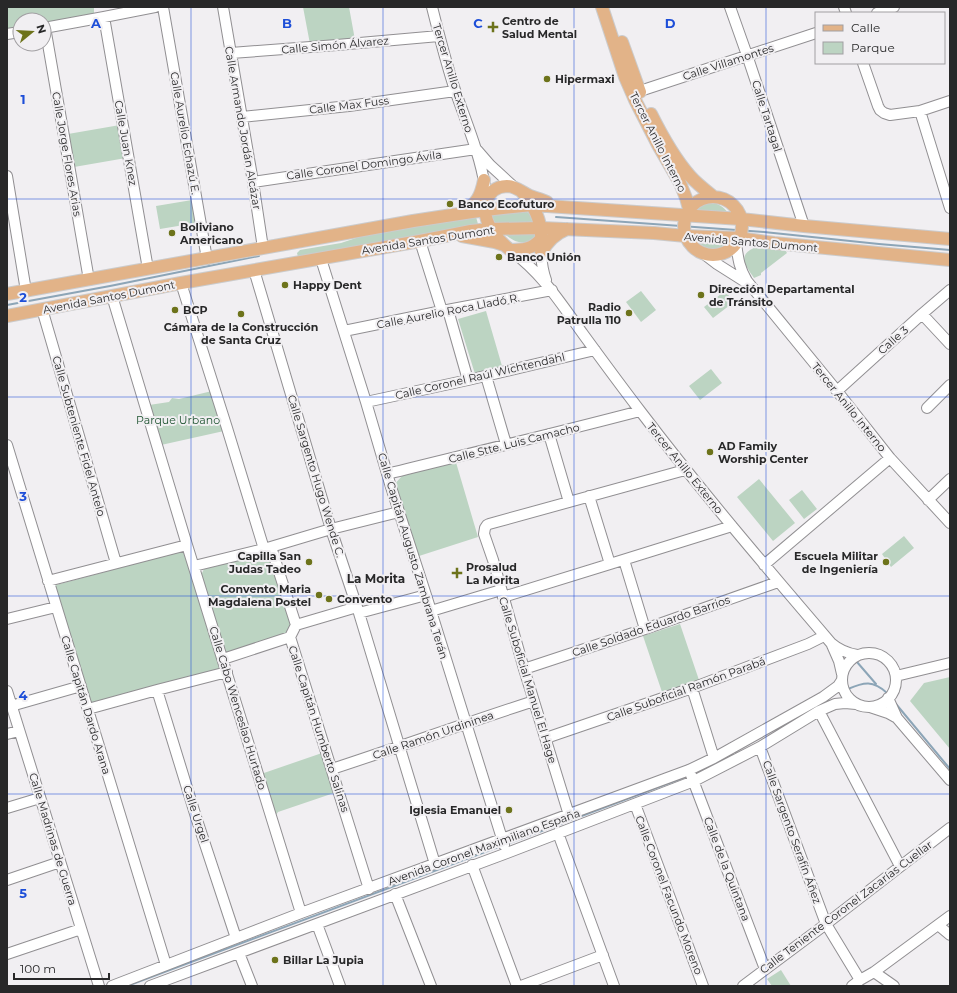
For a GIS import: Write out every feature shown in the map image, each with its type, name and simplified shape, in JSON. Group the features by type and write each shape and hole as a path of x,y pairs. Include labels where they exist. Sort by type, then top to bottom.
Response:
{"main road":[{"name":"Tercer Anillo Interno","path":"602,7 625,77 635,100 658,146 682,187 686,198 686,223"},
{"name":"Tercer Anillo Interno","path":"610,7 640,91 666,142 684,169 700,186 714,197"},
{"path":"616,49 623,65 627,67 630,65"},
{"path":"625,77 629,75 631,76 636,88 640,91"},
{"path":"658,146 678,173 681,173 684,169"},
{"path":"455,215 467,210 476,202 482,192 484,180"},
{"path":"507,247 490,229 486,217 486,204 493,191 506,186 559,206"},
{"path":"451,235 495,242 507,247 521,250 536,244 541,230 533,208 518,190"},
{"path":"702,253 690,244 686,223 694,204 706,197 721,198 745,210 782,223"},
{"path":"644,233 702,253 713,255 722,254 730,249 739,232 738,212 727,201"},
{"name":"Avenida Santos Dumont","path":"7,294 148,270 316,238 455,215 486,204 533,208 559,206 950,260"},
{"name":"Avenida Santos Dumont","path":"7,316 181,283 490,229 568,229 644,233 686,223 739,232 782,223 950,239"},
{"path":"541,253 552,238 560,232 568,229"},
{"path":"296,263 291,256 292,251 316,238"},
{"path":"260,269 281,262 287,258 287,252 282,245"}],"street":[{"path":"52,26 155,7"},
{"name":"Calle Aurelio Echazú E.","path":"163,7 206,259"},
{"name":"Calle Armando Jordán Alcázar","path":"223,7 263,248"},
{"name":"Tercer Anillo Externo","path":"432,7 455,91 476,149 484,180 486,204"},
{"name":"Calle Tartagal","path":"730,7 804,226"},
{"path":"880,12 894,7"},
{"name":"Calle Juan Knez","path":"104,17 148,270"},
{"name":"Calle Villamontes","path":"640,91 815,33"},
{"name":"Calle Simón Álvarez","path":"231,53 439,36"},
{"name":"Calle Jorge Flores Arias","path":"48,52 89,280"},
{"path":"863,64 878,106 884,113 890,114 920,111 950,102"},
{"name":"Calle Max Fuss","path":"242,117 349,106 455,91"},
{"path":"920,111 950,208"},
{"name":"Tercer Anillo Externo","path":"476,149 490,165 518,190"},
{"name":"Calle Coronel Domingo Ávila","path":"253,182 476,149"},
{"path":"7,176 26,291"},
{"name":"Tercer Anillo Externo","path":"541,230 543,270 550,288"},
{"name":"Tercer Anillo Interno","path":"739,232 738,260 743,274 890,458 950,523"},
{"path":"420,241 468,380"},
{"name":"Tercer Anillo Externo","path":"507,247 533,269 550,288 685,470 778,582 827,639 845,653 857,655"},
{"name":"Tercer Anillo Interno","path":"702,253 753,286"},
{"name":"Calle Capitán Augusto Zambrana Terán","path":"321,259 504,845"},
{"name":"Calle Sargento Hugo Wende C.","path":"260,269 331,529 358,610 435,864"},
{"path":"181,283 225,421 296,625 426,595"},
{"name":"Calle Aurelio Roca Lladó R.","path":"344,332 550,288"},
{"name":"Calle 3","path":"837,391 950,290"},
{"name":"Calle Cabo Wenceslao Hurtado","path":"112,296 187,545 301,913"},
{"name":"Calle Subteniente Fidel Antelo","path":"42,309 116,563"},
{"path":"922,314 950,344"},
{"name":"Calle Coronel Raúl Wichtendahl","path":"366,402 486,376 595,350"},
{"path":"486,376 506,444"},
{"path":"927,408 950,385"},
{"name":"Calle Stte. Luis Camacho","path":"387,474 640,411"},
{"path":"550,434 569,502 685,470"},
{"name":"Calle Capitán Dardo Arana","path":"7,445 9,459 88,709 166,965"},
{"path":"764,565 890,458"},
{"path":"928,500 950,480"},
{"path":"589,496 610,564"},
{"name":"Calle Suboficial Manuel El Hage","path":"569,502 486,525 484,534 569,815"},
{"path":"194,566 268,548 331,529 399,512"},
{"path":"431,611 610,564 732,526"},
{"path":"48,581 187,545"},
{"path":"624,560 645,629"},
{"name":"Calle Soldado Eduardo Barrios","path":"524,668 645,629 778,582"},
{"path":"7,619 56,606"},
{"name":"Calle Capitán Humberto Salinas","path":"296,625 290,638 369,889"},
{"path":"223,659 290,638"},
{"name":"Tercer Anillo Externo","path":"827,639 839,662 842,677"},
{"name":"Calle Suboficial Ramón Parabá","path":"546,738 692,688 808,644 827,639"},
{"path":"865,653 873,653 888,661 896,676 895,688 888,698 877,706 863,707 856,704 850,700 843,687 842,677 848,664 857,655 865,653"},
{"path":"896,676 950,663"},
{"path":"88,709 227,672"},
{"name":"Avenida Coronel Maximiliano España","path":"150,986 171,982 239,953 266,934 301,913 435,864 504,845 558,833 635,804 691,775 714,758 823,696 838,686 842,677"},
{"path":"11,706 80,686"},
{"path":"692,688 714,758"},
{"name":"Calle Urgel","path":"157,690 198,824 236,938"},
{"name":"Calle Madrinas de Guerra","path":"7,691 99,986"},
{"path":"888,698 897,718 950,780"},
{"name":"Calle Ramón Urdininea","path":"332,769 534,701"},
{"name":"Avenida Coronel Maximiliano España","path":"112,986 236,938 317,924 472,865 504,845 569,815 691,775 760,747 835,704 856,704"},
{"path":"870,707 888,713 897,718"},
{"path":"820,712 900,866"},
{"path":"7,734 19,731"},
{"name":"Calle Sargento Serafín Áñez","path":"760,747 826,924 856,983"},
{"name":"Calle de la Quintana","path":"691,775 765,969"},
{"path":"7,808 40,798"},
{"name":"Calle Coronel Facundo Moreno","path":"635,804 703,986"},
{"name":"Calle Teniente Coronel Zacarías Cuellar","path":"743,986 950,828"},
{"path":"558,833 614,986"},
{"path":"7,880 60,862"},
{"path":"472,865 517,986"},
{"path":"395,894 431,986"},
{"path":"856,983 874,972 950,916"},
{"path":"317,924 340,986"},
{"path":"938,925 950,935"},
{"path":"7,954 81,929"},
{"path":"239,953 252,986"},
{"path":"521,986 603,956"},
{"path":"874,972 894,986"}],"green space":[{"path":"7,7 94,7 94,15 52,23 52,12 12,12 12,30 7,31"},
{"path":"303,7 349,7 355,40 310,44"},
{"path":"120,125 126,158 74,167 68,134"},
{"path":"192,200 196,223 160,229 156,206"},
{"path":"709,203 720,205 728,213 695,212 700,206"},
{"path":"526,211 531,215 535,222 497,224 492,220 491,213"},
{"path":"476,217 478,224 438,233 298,257 297,253 300,250 341,243 362,236"},
{"path":"537,231 537,235 532,239 523,242 515,241 502,232"},
{"path":"697,241 732,244 723,250 718,251 709,249"},
{"path":"754,248 785,250 787,253 761,273 761,275 754,278 746,266 744,258 749,251"},
{"path":"641,291 656,310 641,322 626,302"},
{"path":"725,291 734,302 713,318 704,307"},
{"path":"486,311 502,366 475,374 458,319"},
{"path":"711,369 722,383 700,400 689,386"},
{"name":"Parque Urbano","path":"212,391 224,431 161,445 149,405 169,402 172,398 179,399"},
{"path":"455,459 478,537 419,556 392,487 402,476"},
{"path":"759,479 795,523 773,541 737,497"},
{"path":"802,490 817,509 804,519 789,500"},
{"path":"904,536 914,548 891,567 882,554"},
{"path":"182,551 186,553 220,669 217,672 93,704 89,701 54,588 56,585"},
{"path":"268,553 293,624 288,636 227,654 222,649 201,575 204,569"},
{"path":"680,624 700,683 663,695 643,636"},
{"path":"950,677 950,749 910,701 924,683"},
{"path":"322,753 334,793 278,812 273,816 261,774"},
{"path":"781,970 791,986 772,986 767,979"}],"waterway":[{"path":"556,217 764,232 950,250"},
{"path":"7,305 259,256"},
{"path":"857,662 876,684"},
{"path":"848,689 859,685 873,684 887,693"},
{"path":"896,704 950,769"},
{"path":"694,773 706,767"},
{"path":"507,844 688,776"},
{"path":"127,986 501,846"}],"place":[{"name":"Centro de Salud Mental","path":"493,27"},
{"name":"Hipermaxi","path":"547,79"},
{"name":"Banco Ecofuturo","path":"450,204"},
{"name":"Boliviano Americano","path":"172,233"},
{"name":"Banco Unión","path":"499,257"},
{"name":"Happy Dent","path":"285,285"},
{"name":"Dirección Departamental de Tránsito","path":"701,295"},
{"name":"BCP","path":"175,310"},
{"name":"Radio Patrulla 110","path":"629,313"},
{"name":"Cámara de la Construcción de Santa Cruz","path":"241,314"},
{"name":"AD Family Worship Center","path":"710,452"},
{"name":"Capilla San Judas Tadeo","path":"309,562"},
{"name":"Escuela Militar de Ingeniería","path":"886,562"},
{"name":"Prosalud La Morita","path":"457,573"},
{"name":"Convento Maria Magdalena Postel","path":"319,595"},
{"name":"Convento","path":"329,599"},
{"name":"Iglesia Emanuel","path":"509,810"},
{"name":"Billar La Jupia","path":"275,960"}],"district":[{"name":"La Morita","path":"376,579"}]}
